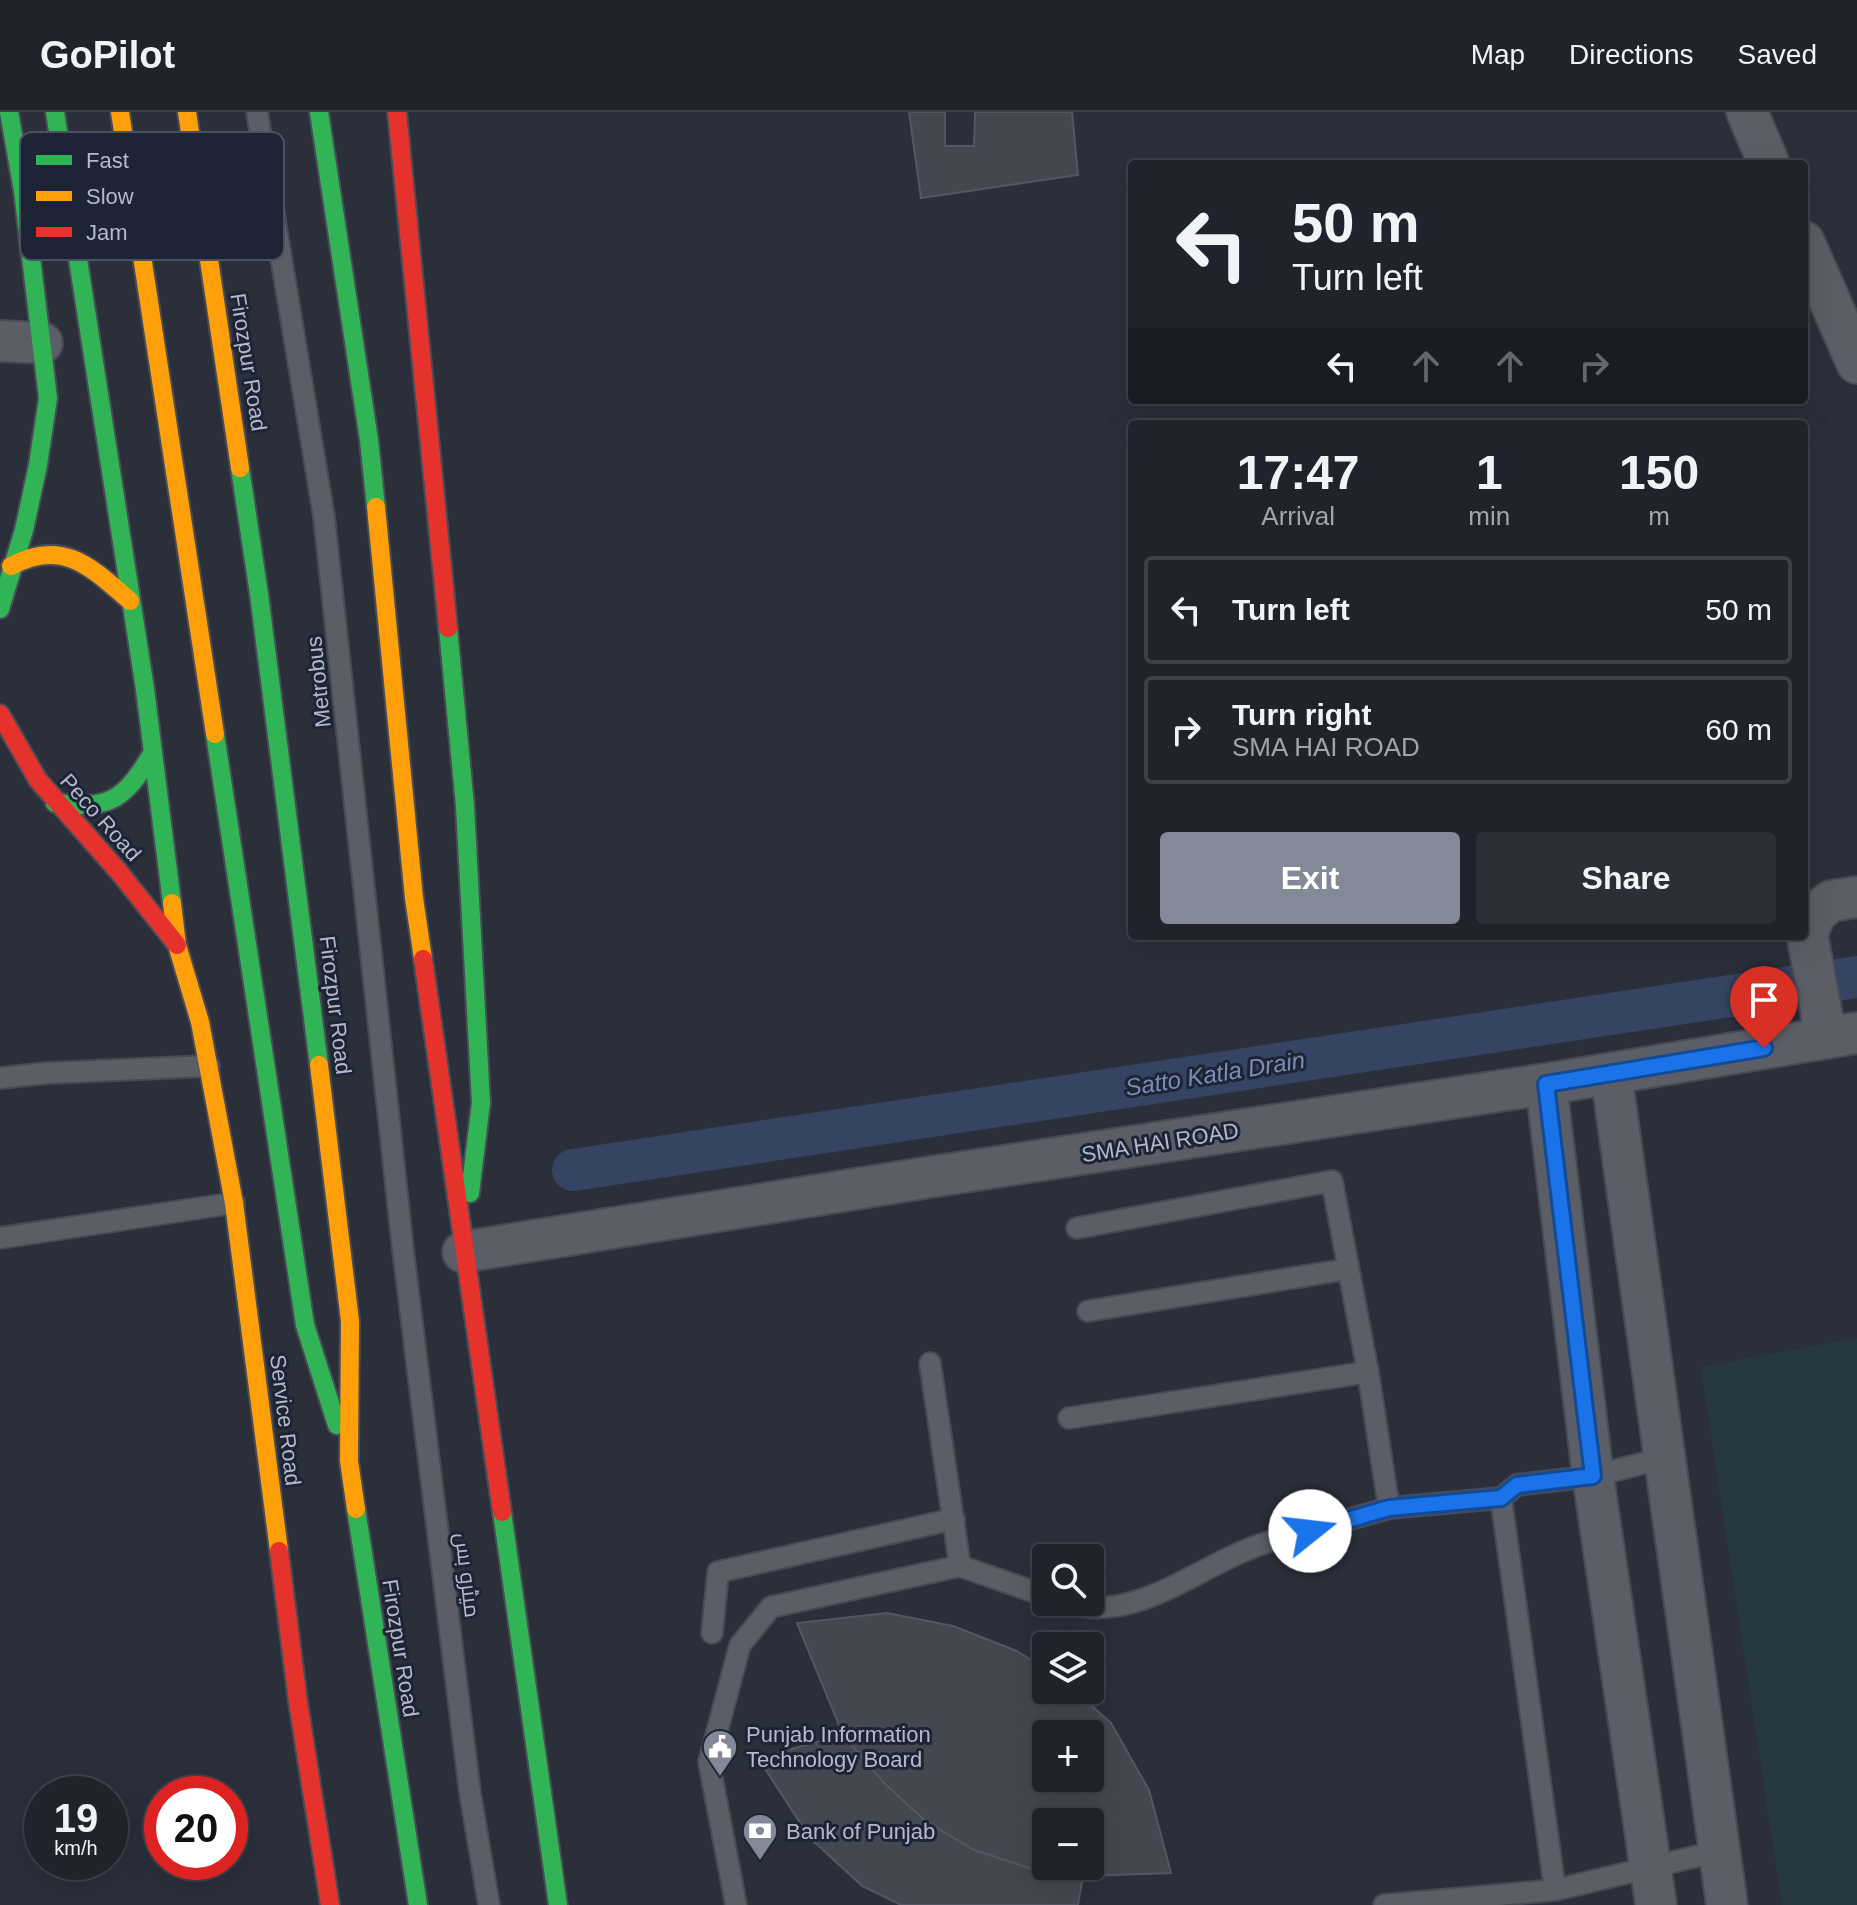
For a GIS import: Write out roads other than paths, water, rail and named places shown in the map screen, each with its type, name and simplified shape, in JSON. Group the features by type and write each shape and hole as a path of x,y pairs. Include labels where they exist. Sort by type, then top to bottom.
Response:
{"main road":[{"path":"9,112 20,174"},
{"path":"55,112 58,132"},
{"path":"120,112 123,132"},
{"name":"Firozpur Road","path":"187,112 190,132"},
{"path":"319,112 369,440 414,898 558,1905"},
{"path":"397,112 465,806 481,1103 463,1252"},
{"path":"0,609 24,530 45,432 48,398 32,260"},
{"path":"78,260 145,689 177,945"},
{"path":"143,260 305,1325 349,1461"},
{"name":"Firozpur Road","path":"209,260 259,594 350,1321 349,1461 418,1905"},
{"path":"11,566 36,555 54,554 73,559 88,566 130,601"},
{"name":"Peco Road","path":"4,733 40,785 120,874 177,945"},
{"path":"55,803 86,808 118,800 133,786 152,754"},
{"name":"Service Road","path":"177,945 200,1022 234,1203 298,1702 330,1905"}],"street":[{"path":"1747,112 1767,160"},
{"path":"1808,251 1857,363"},
{"path":"0,341 42,343"},
{"path":"1808,932 1815,914 1831,901 1857,897"},
{"path":"1808,937 1835,1029"},
{"name":"SMA HAI ROAD","path":"463,1252 914,1179 1546,1084 1835,1029"},
{"path":"1611,1073 1727,1905"},
{"path":"1546,1084 1593,1476 1654,1886"}],"lane":[{"name":"Metrobus","path":"257,112 260,132"},
{"name":"Metrobus","path":"281,260 324,517 403,1250"},
{"path":"0,1078 209,1066"},
{"path":"1077,1228 1332,1181 1368,1372 1389,1508"},
{"path":"0,1238 234,1203"},
{"name":"میٹرو بس","path":"403,1250 470,1793 489,1905"},
{"path":"1088,1311 1348,1269"},
{"path":"930,1363 960,1566"},
{"path":"1069,1418 1368,1372"},
{"path":"1104,1607 1132,1605 1257,1546 1389,1508 1501,1498 1517,1485 1593,1476 1664,1458"},
{"path":"1501,1498 1555,1890"},
{"path":"712,1633 718,1572 954,1519"},
{"path":"736,1905 709,1762 740,1645 771,1607 960,1566 1032,1591"},
{"path":"1384,1905 1555,1890 1654,1886 1719,1851"}],"waterway":[{"name":"Satto Katla Drain","path":"573,1170 1857,977"}],"place":[{"name":"Punjab Information Technology Board","path":"720,1778"},
{"name":"Bank of Punjab","path":"760,1862"}]}
